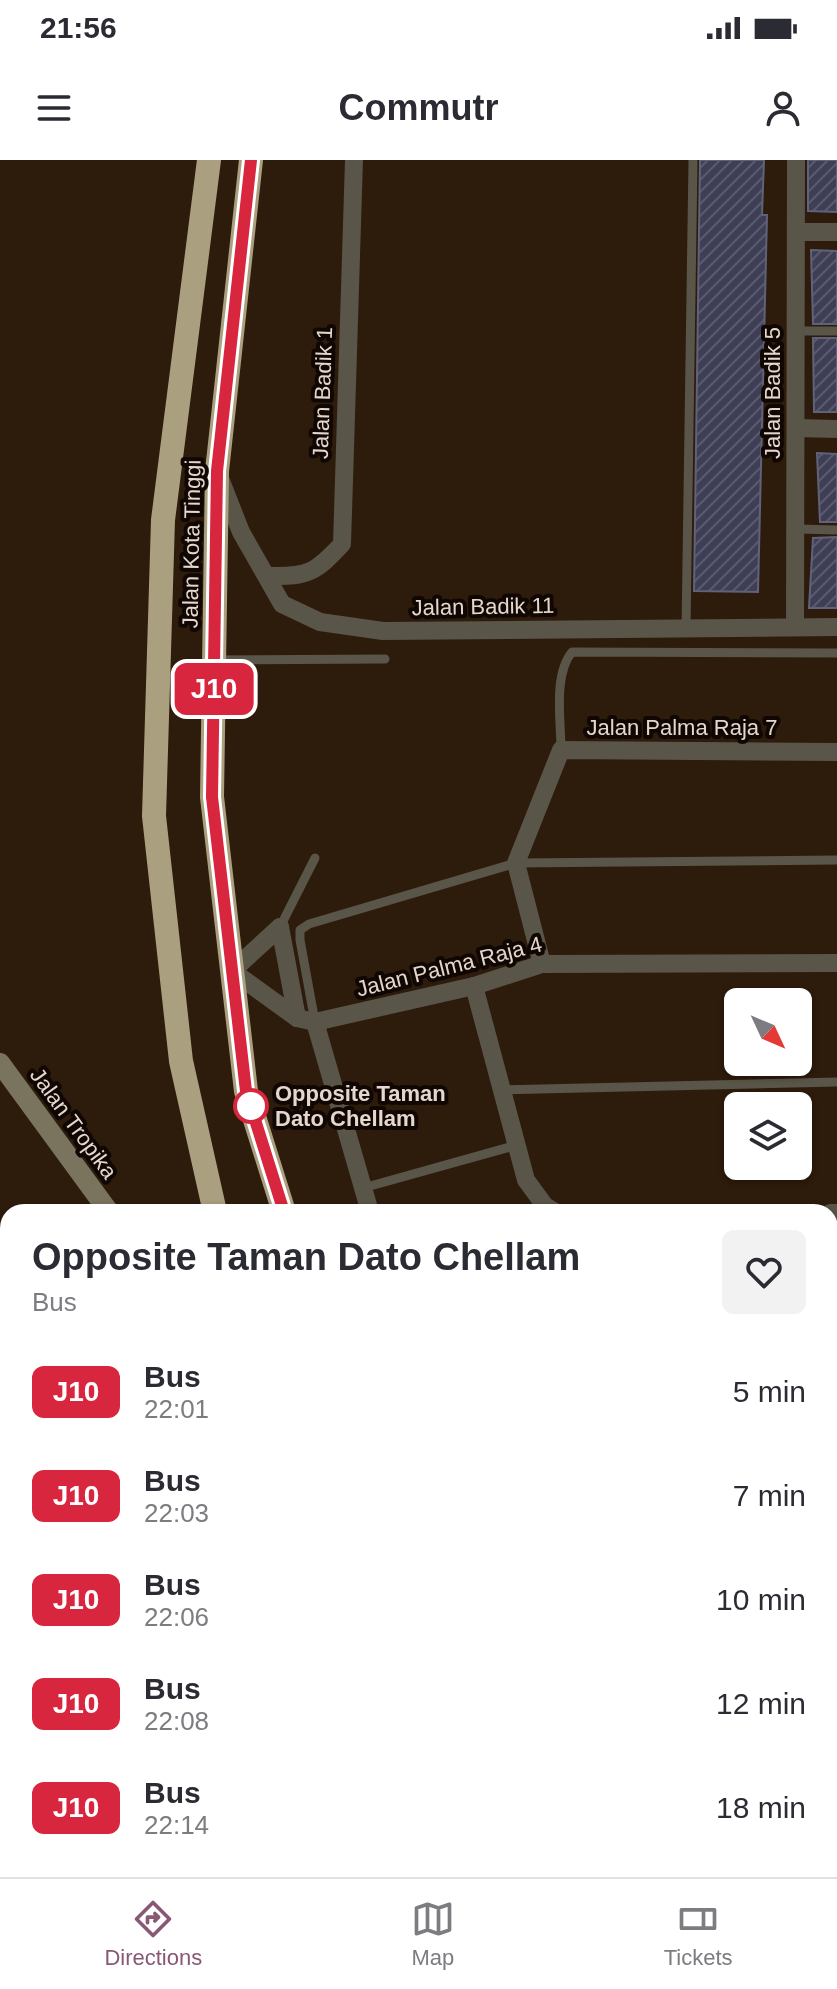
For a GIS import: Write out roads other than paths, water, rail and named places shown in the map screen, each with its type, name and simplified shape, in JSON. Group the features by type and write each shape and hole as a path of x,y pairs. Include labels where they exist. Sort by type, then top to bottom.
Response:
{"highway":[{"name":"Jalan Kota Tinggi","path":"209,160 163,520 154,816 181,1061 213,1204"},
{"name":"Jalan Kota Tinggi","path":"251,160 217,471 212,797 246,1091 281,1204"}],"street":[{"name":"Jalan Badik 1","path":"270,576 301,577 321,566 342,544 354,160"},
{"name":"Jalan Badik 5","path":"795,626 796,160"},
{"path":"796,232 837,232"},
{"path":"796,428 837,429"},
{"name":"Jalan Badik 11","path":"217,471 241,532 270,576 282,604 320,622 383,631 837,627"},
{"name":"Jalan Palma Raja 7","path":"516,863 561,750 837,752"},
{"path":"516,863 542,964"},
{"path":"306,1020 232,971 280,927 306,1020 368,1204"},
{"name":"Jalan Palma Raja 4","path":"306,1020 474,986 542,964 837,963"},
{"path":"474,986 526,1180 544,1204"},
{"name":"Jalan Tropika","path":"0,1063 103,1204"}],"lane":[{"path":"686,628 693,160"},
{"path":"796,331 837,331"},
{"path":"797,529 837,530"},
{"path":"561,750 564,661 572,652 837,653"},
{"path":"214,660 385,659"},
{"path":"280,927 315,858"},
{"path":"306,1020 300,930 309,924 516,863 837,860"},
{"path":"502,1090 837,1082"},
{"path":"363,1188 517,1145"}],"place":[{"name":"Opposite Taman Dato Chellam","path":"251,1106"}]}
